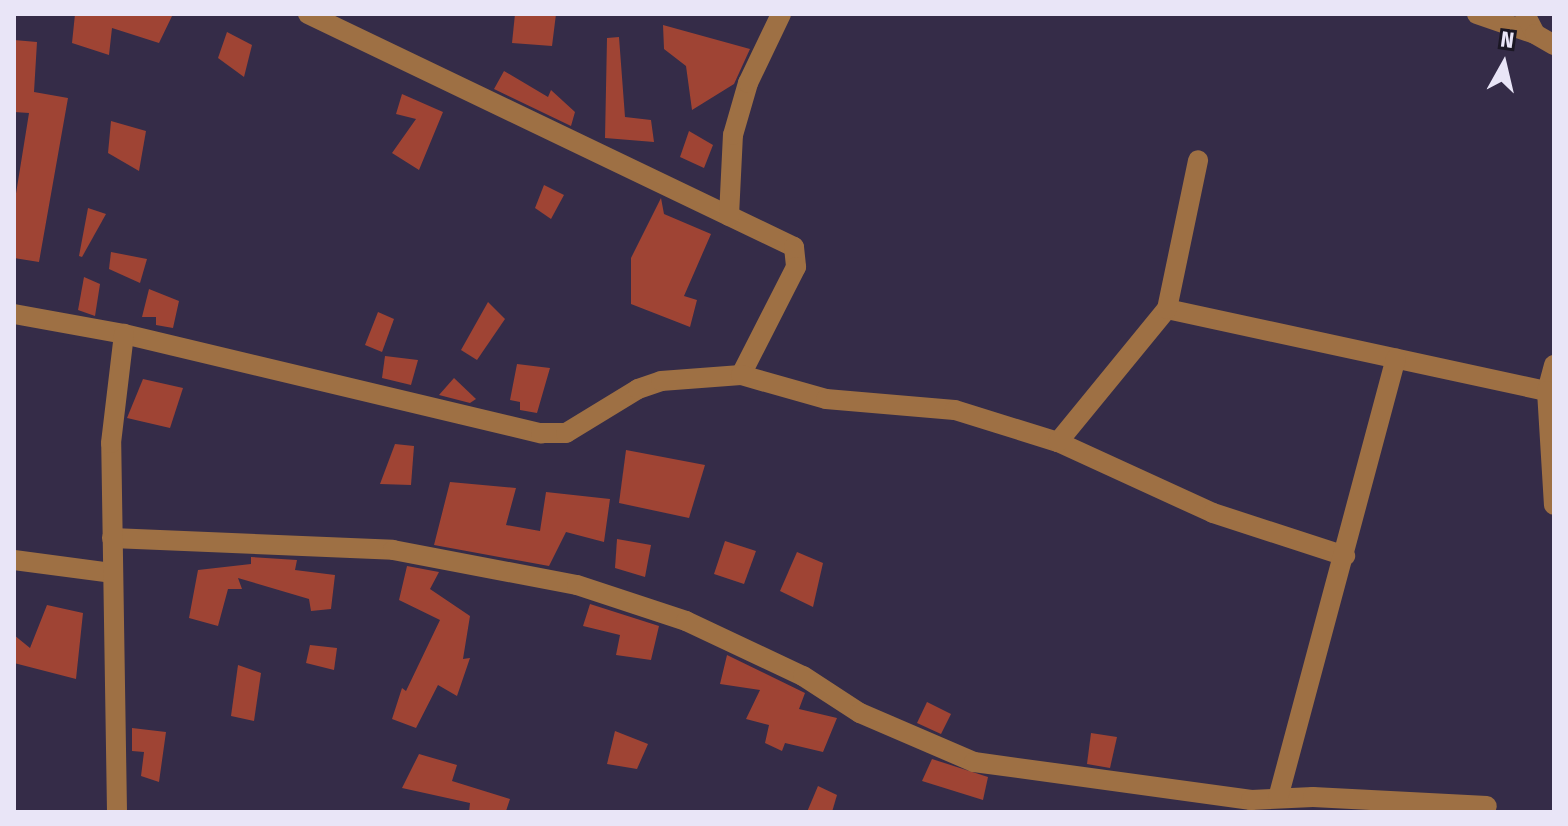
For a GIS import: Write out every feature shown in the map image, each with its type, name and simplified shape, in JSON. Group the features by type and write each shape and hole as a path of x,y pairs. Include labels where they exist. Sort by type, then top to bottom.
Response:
{"street":[{"path":"308,14 794,247 798,256 741,375"},
{"path":"729,216 733,135 748,83 781,14"},
{"path":"1477,14 1535,34 1554,45"},
{"path":"1525,14 1535,34"},
{"path":"1058,442 1167,309 1198,160"},
{"path":"1167,309 1547,391"},
{"path":"14,314 124,334 541,433 566,433 638,389 661,381 741,375 826,399 986,415 1058,442 1213,513 1345,556"},
{"path":"117,812 111,443 124,334"},
{"path":"1278,798 1396,359"},
{"path":"1554,365 1547,391 1554,505"},
{"path":"112,538 393,550 577,585 686,621 803,676 860,713 974,762 1096,783 1251,800 1278,798 1487,806"},
{"path":"14,560 113,573"}],"building":[{"path":"75,14 173,14 159,43 112,28 109,55 72,43"},
{"path":"515,14 556,14 552,46 512,43"},
{"path":"663,25 750,49 734,84 692,110 686,66 664,49"},
{"path":"227,32 252,45 244,77 218,58"},
{"path":"619,37 625,117 651,120 654,142 605,138 607,38"},
{"path":"14,40 37,42 34,92 68,98 39,262 14,258 14,206 29,113 14,112"},
{"path":"504,71 548,97 551,90 575,112 571,126 494,89"},
{"path":"402,94 443,112 419,170 392,153 416,119 396,114"},
{"path":"111,121 146,131 139,171 108,153"},
{"path":"689,131 713,145 704,168 680,157"},
{"path":"544,185 564,195 551,219 535,208"},
{"path":"661,198 664,214 711,234 684,296 697,300 690,327 631,304 631,258"},
{"path":"88,208 106,214 82,257 79,256"},
{"path":"111,252 147,259 140,283 109,269"},
{"path":"84,277 100,284 95,316 78,310"},
{"path":"149,289 179,301 173,328 156,325 156,317 142,317"},
{"path":"488,302 505,319 477,360 461,350"},
{"path":"378,312 394,319 382,352 365,345"},
{"path":"385,356 418,360 411,385 382,378"},
{"path":"517,364 550,368 537,413 520,410 520,402 510,400"},
{"path":"454,378 476,399 470,403 439,395"},
{"path":"143,379 183,388 170,428 127,418"},
{"path":"395,444 414,446 411,485 380,484"},
{"path":"626,450 705,465 689,518 619,503"},
{"path":"450,482 516,488 506,525 540,531 546,492 610,499 604,542 566,532 549,566 434,545"},
{"path":"617,539 651,545 645,577 615,568"},
{"path":"725,541 756,551 744,584 714,574"},
{"path":"797,552 823,563 813,607 780,591"},
{"path":"251,557 297,560 295,570 335,575 331,609 311,611 309,599 238,578 242,589 228,589 218,626 189,618 198,570 251,564"},
{"path":"407,566 439,572 430,589 470,616 463,659 470,658 457,696 438,685 416,728 392,719 402,688 406,691 440,620 399,600"},
{"path":"590,604 659,626 651,660 616,655 620,635 583,626"},
{"path":"47,605 83,613 76,679 14,663 14,635 30,648"},
{"path":"310,645 337,648 334,670 306,663"},
{"path":"727,655 805,693 799,709 837,718 823,752 785,743 782,751 765,743 769,725 746,719 760,690 720,684"},
{"path":"238,665 261,673 254,721 231,716"},
{"path":"927,702 951,714 941,734 917,723"},
{"path":"132,728 166,732 159,782 141,776 144,752 132,751"},
{"path":"615,731 648,744 637,769 607,764"},
{"path":"1091,733 1117,737 1110,768 1087,764"},
{"path":"419,754 457,765 452,781 510,799 506,811 469,812 470,803 402,788"},
{"path":"932,759 988,777 983,800 922,781"},
{"path":"818,786 837,795 832,812 807,812"}]}
